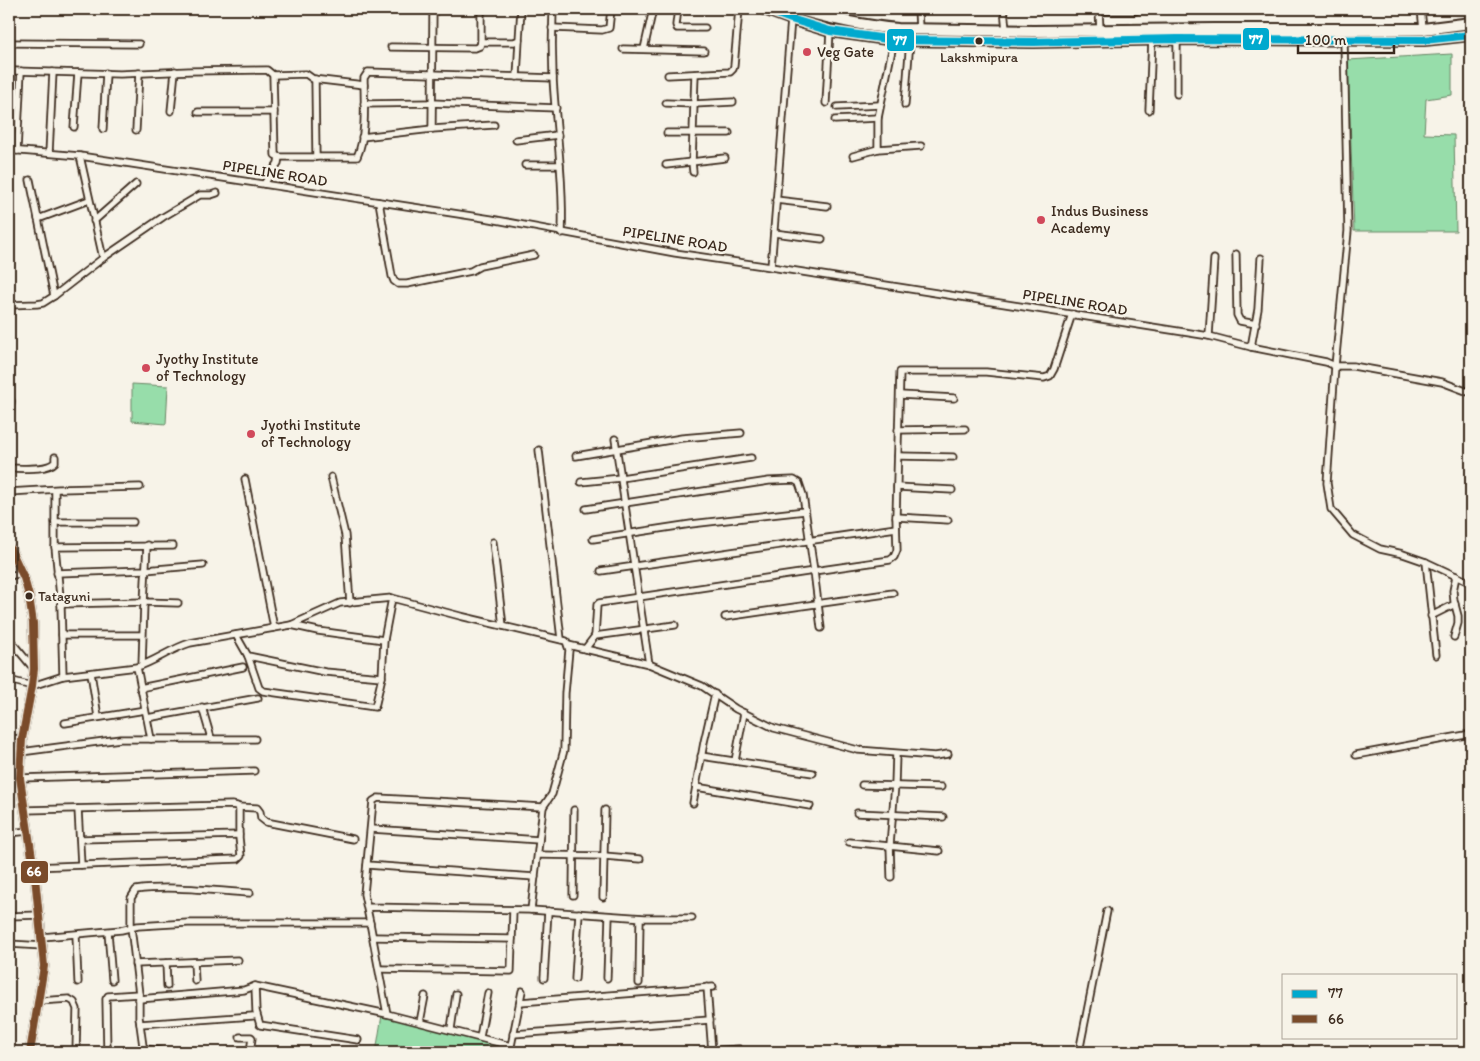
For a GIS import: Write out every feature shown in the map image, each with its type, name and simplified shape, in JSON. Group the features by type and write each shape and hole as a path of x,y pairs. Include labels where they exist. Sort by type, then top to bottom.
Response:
{"highway":[{"path":"764,9 830,31 894,40 1043,42 1214,28 1423,28 1471,23"},
{"path":"798,9 830,18 877,27 1100,30 1152,40 1424,40 1471,35"}],"main road":[{"path":"9,546 22,573 29,596 33,623 34,669 22,739 20,778 34,867 44,966 30,1052"}],"street":[{"path":"432,129 433,9"},
{"path":"391,47 476,48 480,46 481,42 481,9"},
{"path":"517,77 521,9"},
{"path":"554,9 552,28 553,78 563,215 562,232"},
{"path":"552,28 606,29 608,28 611,9"},
{"path":"644,49 653,9"},
{"path":"678,9 676,25 678,28 705,28"},
{"path":"668,76 730,72 733,70 739,9"},
{"path":"918,9 919,29"},
{"path":"1004,9 1006,30"},
{"path":"1100,30 1099,10 1136,11 1140,9"},
{"path":"1421,9 1423,28"},
{"path":"771,267 791,19"},
{"path":"826,103 830,31"},
{"path":"1177,39 1177,94"},
{"path":"481,42 514,42 519,40"},
{"path":"878,148 878,118 894,40"},
{"path":"904,105 910,40"},
{"path":"1149,110 1152,40"},
{"path":"1344,40 1348,231 1335,366 1328,483 1332,509 1353,535 1380,549 1426,562 1471,583"},
{"path":"9,43 139,44"},
{"path":"623,49 704,51"},
{"path":"9,66 11,71 78,73 268,70 273,75 275,154 279,157 357,157 362,137 364,78 368,72 553,78"},
{"path":"17,151 20,71"},
{"path":"49,153 53,72"},
{"path":"171,111 175,72"},
{"path":"74,127 78,73"},
{"path":"103,129 106,73"},
{"path":"136,130 139,73"},
{"path":"273,75 306,74 312,79 364,84"},
{"path":"693,172 695,74"},
{"path":"315,79 316,157"},
{"path":"666,103 733,102"},
{"path":"364,104 432,103 556,108"},
{"path":"837,107 880,105"},
{"path":"198,112 274,112"},
{"path":"835,120 878,118"},
{"path":"362,137 432,129 494,125"},
{"path":"667,133 730,133"},
{"path":"516,140 558,135"},
{"path":"853,156 878,148 921,146"},
{"name":"PIPELINE ROAD","path":"9,150 80,156 264,184 491,220 675,253 1209,336 1251,347 1326,362 1335,366"},
{"path":"80,156 103,258"},
{"path":"264,184 278,163 279,157"},
{"path":"666,164 725,158"},
{"path":"525,165 560,165"},
{"path":"30,180 54,296"},
{"path":"94,221 136,184"},
{"path":"9,305 44,302 103,258 163,217 200,195 217,194"},
{"path":"38,219 89,200"},
{"path":"776,200 827,206"},
{"path":"379,202 392,276 398,284 407,284 471,271 480,266 534,255"},
{"path":"774,233 822,239"},
{"path":"1236,254 1237,315 1240,321 1256,324"},
{"path":"1209,336 1214,258"},
{"path":"1251,347 1256,324 1261,258"},
{"path":"585,649 595,636 595,609 599,603 890,560 894,557 897,550 896,517 900,372 986,372 1044,378 1050,376 1054,369 1070,317 1073,314"},
{"path":"1335,366 1353,366 1442,382 1471,393"},
{"path":"900,395 954,398"},
{"path":"9,419 11,402"},
{"path":"898,430 965,429"},
{"path":"576,456 682,438 742,433"},
{"path":"615,439 649,664"},
{"path":"539,450 561,639"},
{"path":"898,456 953,457"},
{"path":"9,468 42,468 52,466 55,462 55,457"},
{"path":"581,482 621,478 751,458"},
{"path":"331,477 345,535 350,603"},
{"path":"245,478 274,628"},
{"path":"586,508 769,481 794,480 799,483 803,495 821,628"},
{"path":"9,492 140,487"},
{"path":"897,487 952,490"},
{"path":"55,490 54,546 61,604 63,676"},
{"path":"593,540 691,524 805,511"},
{"path":"896,517 948,520"},
{"path":"55,522 133,522"},
{"path":"601,571 896,528"},
{"path":"493,542 503,626"},
{"path":"147,545 140,688 151,739"},
{"path":"54,546 173,546"},
{"path":"1426,562 1436,655"},
{"path":"57,573 145,570 203,565"},
{"path":"9,576 22,573"},
{"path":"1454,637 1458,623 1453,591 1456,576"},
{"path":"725,618 893,593"},
{"path":"236,635 248,656 259,688 263,691 375,707 382,677 384,640 392,598"},
{"path":"9,680 32,686 63,676 140,666 170,652 178,646 291,625 340,604 392,598 561,639 568,644 585,649 649,664 702,686 744,713 774,728 858,750 935,756 948,754"},
{"path":"61,604 178,603"},
{"path":"1431,616 1455,604"},
{"path":"291,625 318,631 384,640"},
{"path":"595,636 675,625"},
{"path":"62,635 142,635"},
{"path":"9,639 34,669"},
{"path":"532,910 543,807 552,794 564,750 568,644"},
{"path":"248,656 325,672 382,677"},
{"path":"140,688 243,666"},
{"path":"91,673 98,717"},
{"path":"693,803 715,694"},
{"path":"147,718 258,698"},
{"path":"202,708 211,738"},
{"path":"65,723 144,710"},
{"path":"735,761 744,713"},
{"path":"1356,755 1471,734"},
{"path":"9,738 22,739"},
{"path":"21,752 120,739 255,738"},
{"path":"891,877 890,845 896,754"},
{"path":"701,756 814,773"},
{"path":"20,778 254,771"},
{"path":"862,785 941,787"},
{"path":"696,787 810,806"},
{"path":"387,1014 380,969 364,894 373,802 378,798 543,807"},
{"path":"24,810 232,806 257,808 261,818 266,822 353,839"},
{"path":"34,867 238,859 240,856 238,807"},
{"path":"78,809 81,865"},
{"path":"573,895 574,810"},
{"path":"604,897 605,810"},
{"path":"857,813 943,817"},
{"path":"370,829 539,840"},
{"path":"9,833 28,831"},
{"path":"80,839 239,834"},
{"path":"849,842 939,851"},
{"path":"538,855 604,856 640,859"},
{"path":"367,865 535,877"},
{"path":"166,1052 144,1048 131,927 131,898 136,890 166,888 250,893"},
{"path":"367,907 532,910 640,918 692,918"},
{"path":"380,969 511,971 513,910"},
{"path":"544,978 548,911"},
{"path":"1079,1052 1107,911"},
{"path":"575,979 579,913"},
{"path":"9,916 40,915"},
{"path":"607,978 609,916"},
{"path":"639,983 640,918"},
{"path":"42,937 188,923 370,923"},
{"path":"108,932 112,980"},
{"path":"76,935 78,982"},
{"path":"373,937 512,939"},
{"path":"9,944 42,946"},
{"path":"135,964 238,960"},
{"path":"194,962 195,981"},
{"path":"166,963 167,986"},
{"path":"255,986 256,1011 260,1025 358,1040"},
{"path":"107,1052 106,999 108,996 244,990 255,986 420,1022 480,1037 510,1049 522,991"},
{"path":"520,1002 710,987 712,1052"},
{"path":"480,1037 488,993"},
{"path":"451,1030 456,994"},
{"path":"420,1022 425,996"},
{"path":"39,1001 69,999 74,1002 77,1009 76,1052"},
{"path":"140,1024 253,1016"},
{"path":"514,1034 710,1020"},
{"path":"240,1038 252,1038 250,1052"},
{"path":"694,1052 739,1049"}],"green space":[{"path":"1452,54 1452,95 1426,99 1424,134 1454,135 1456,231 1354,231 1348,60"},
{"path":"132,384 168,386 166,424 132,421"},
{"path":"382,1015 507,1047 505,1052 376,1052"}],"transit line":[{"name":"77","path":"764,9 830,31 894,40 1034,42 1177,39 1424,40 1471,35"},
{"name":"66","path":"9,546 24,578 33,623 34,669 22,739 20,778 35,877 44,966 30,1052"}],"place":[{"name":"Lakshmipura","path":"979,41"},
{"name":"Veg Gate","path":"807,52"},
{"name":"Indus Business Academy","path":"1041,220"},
{"name":"Jyothy Institute of Technology","path":"146,368"},
{"name":"Jyothi Institute of Technology","path":"251,434"},
{"name":"Tataguni","path":"29,596"}]}
